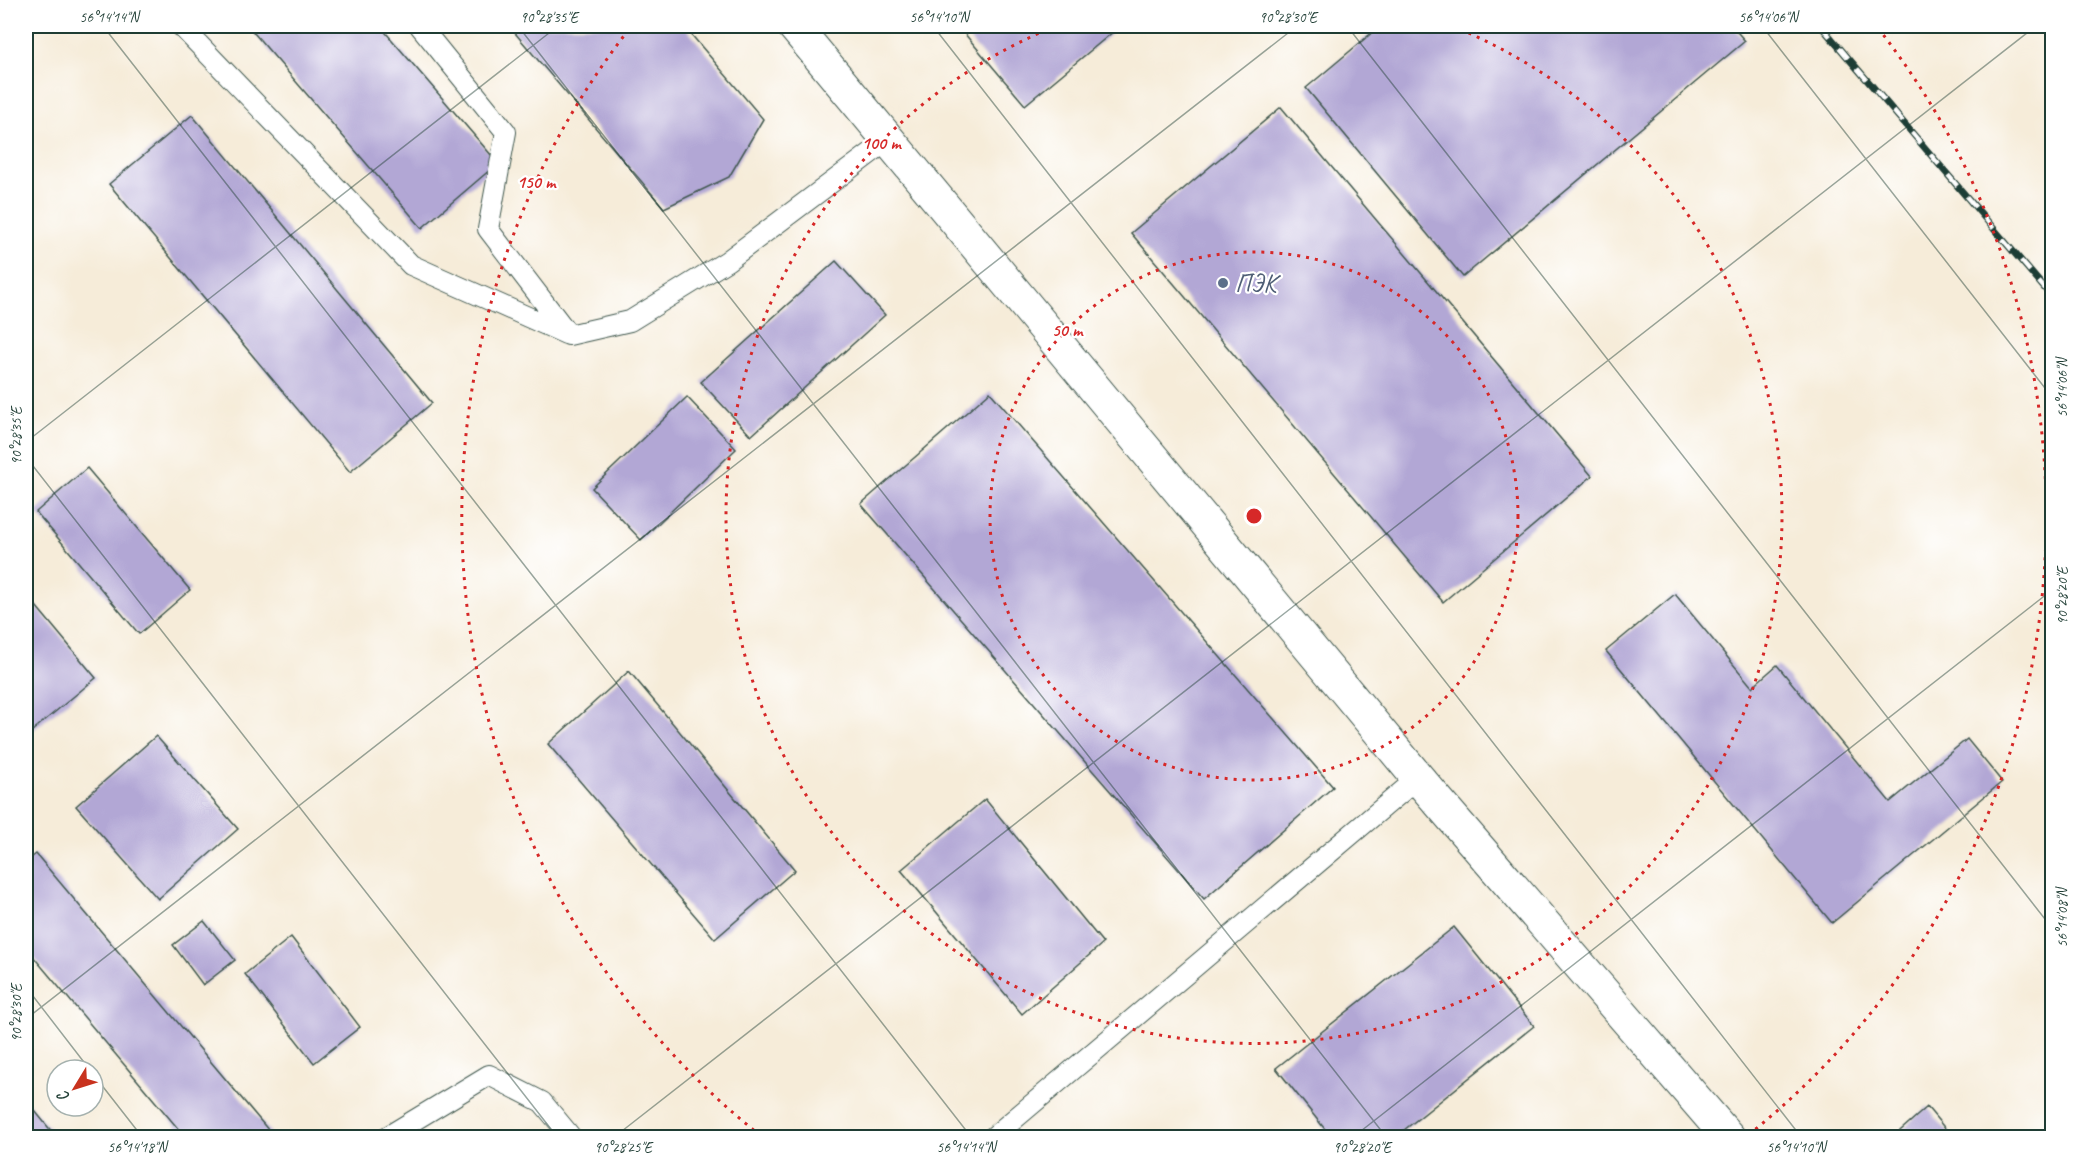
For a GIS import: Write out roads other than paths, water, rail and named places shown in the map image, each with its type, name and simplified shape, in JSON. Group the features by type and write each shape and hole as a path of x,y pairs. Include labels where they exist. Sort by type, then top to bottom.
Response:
{"street":[{"path":"794,26 1418,778 1729,1137"}],"lane":[{"path":"181,26 411,265 569,335 630,321 727,261 888,140"},
{"path":"420,26 506,132 488,229 569,335"},
{"path":"992,1137 1418,778"},
{"path":"385,1137 489,1075 542,1102 572,1137"}],"railway":[{"path":"1821,26 2052,297"}],"place":[{"name":"ПЭК","path":"1223,283"}]}
